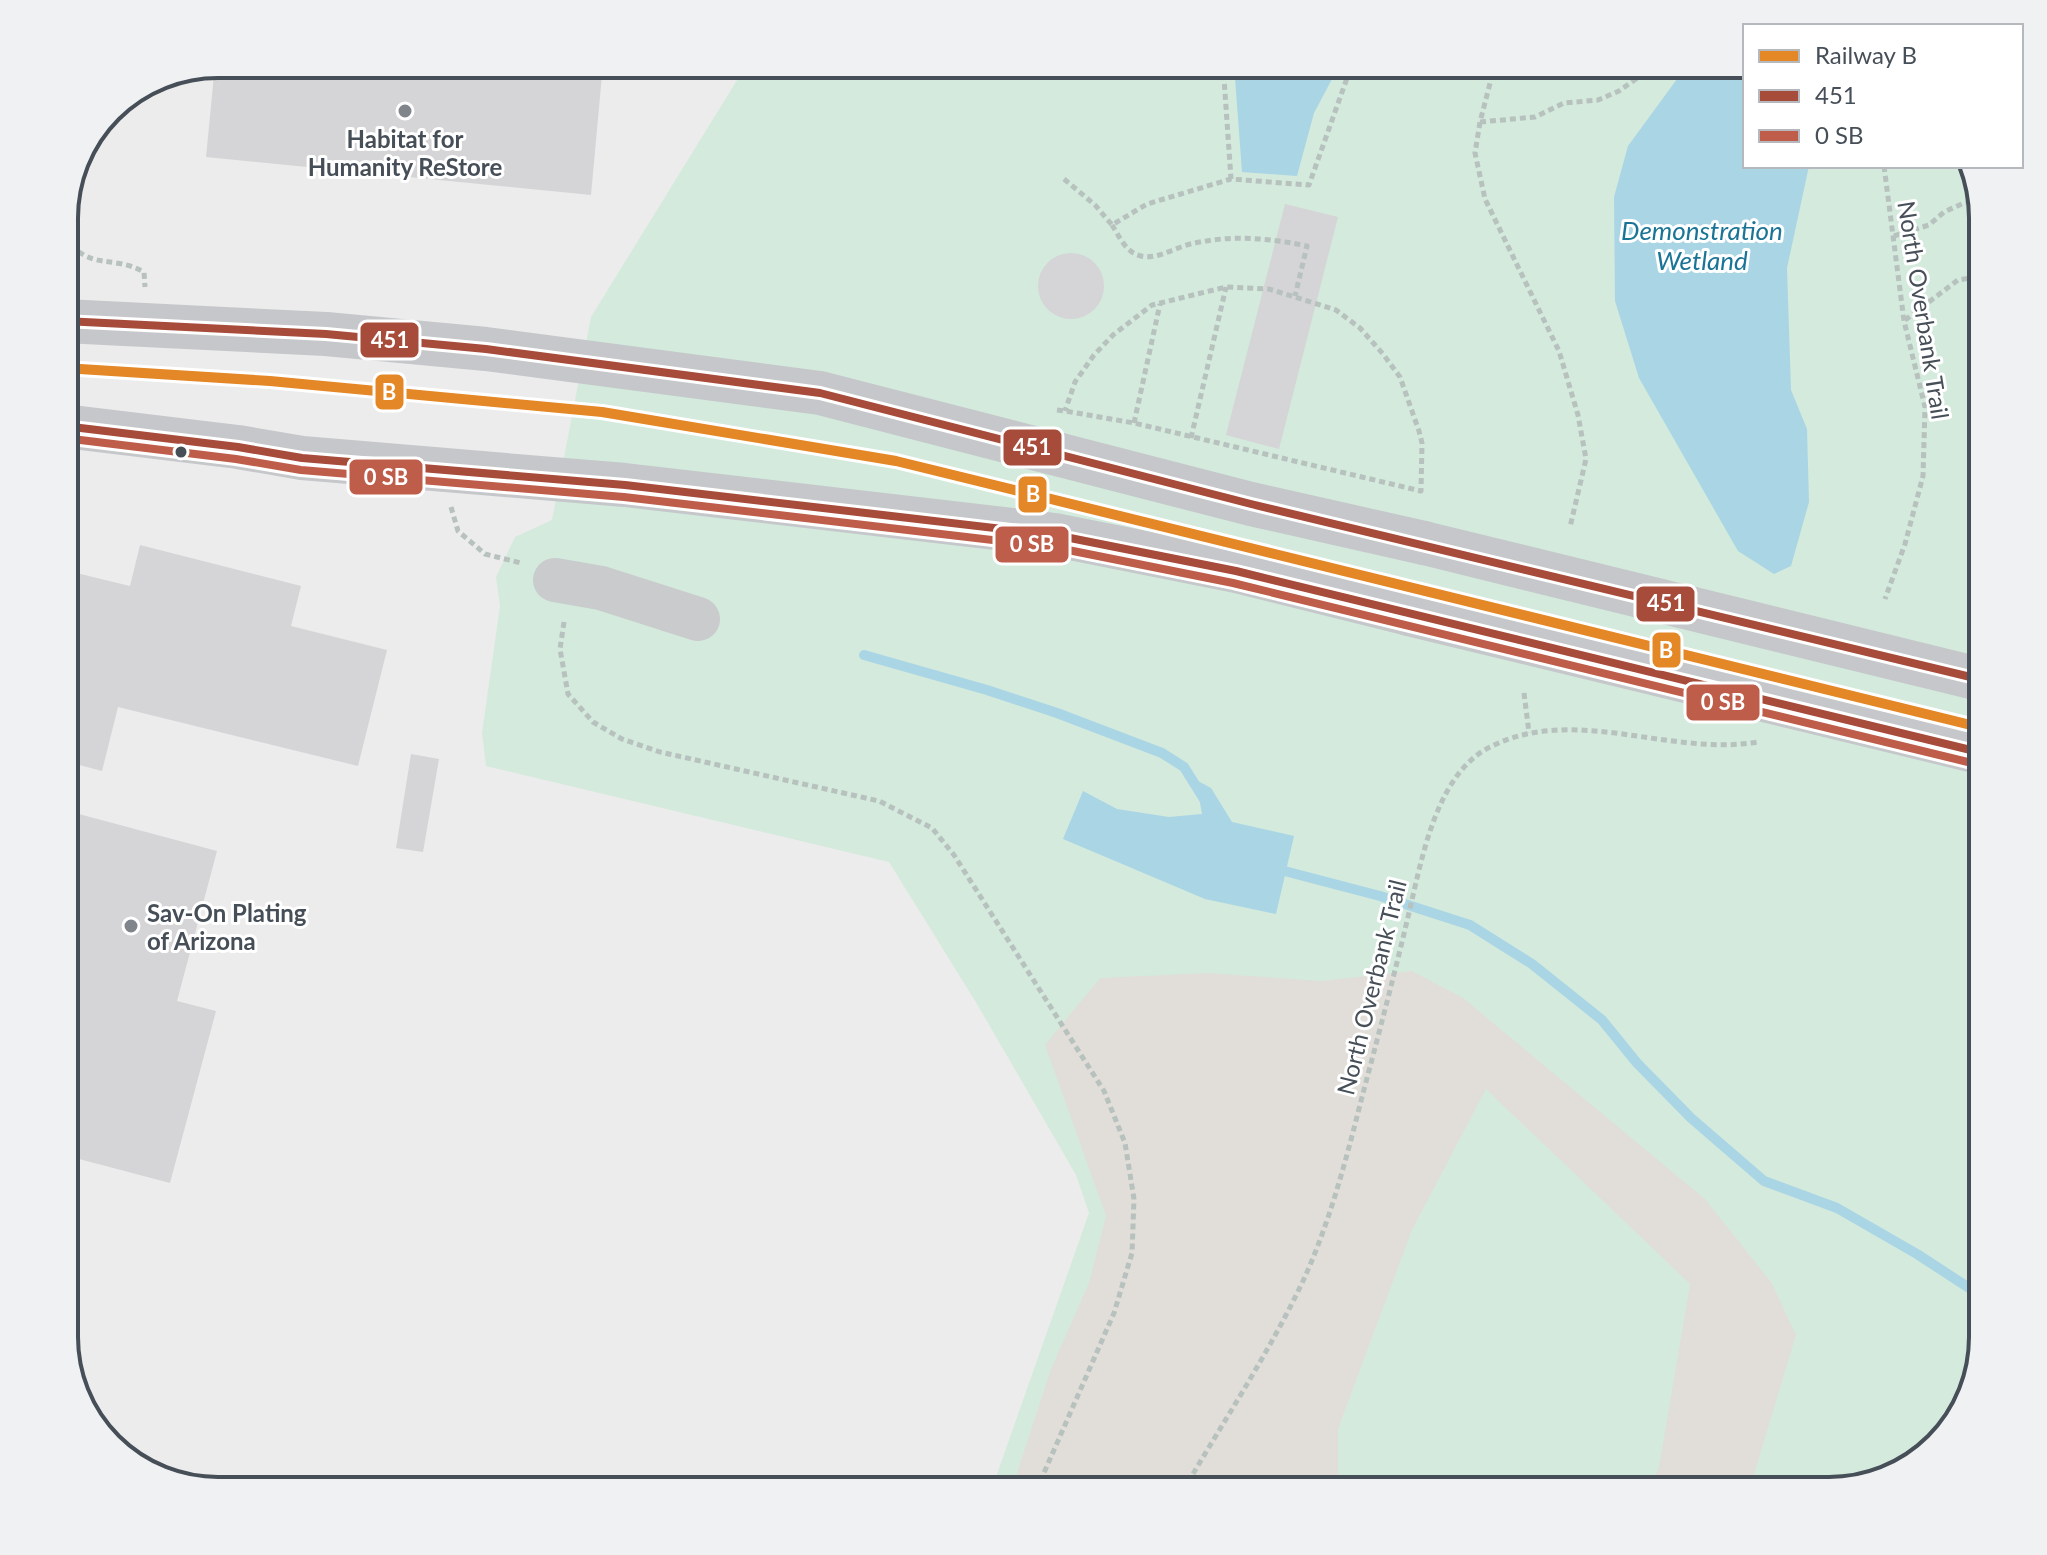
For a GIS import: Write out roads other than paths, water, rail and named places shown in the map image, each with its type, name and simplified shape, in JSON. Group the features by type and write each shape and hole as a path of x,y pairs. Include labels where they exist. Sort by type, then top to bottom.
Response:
{"main road":[{"path":"78,322 326,334 472,348 820,393 888,408 1251,504 1424,543 1969,677"},
{"path":"78,428 302,458 625,485 1055,535 1236,571 1969,750"}],"lane":[{"path":"555,580 601,588 698,619"}],"water":[{"path":"1235,78 1333,78 1314,113 1297,176 1242,172"},
{"name":"Demonstration Wetland","path":"1678,78 1743,78 1743,168 1809,168 1787,268 1791,390 1807,429 1809,502 1791,566 1774,574 1738,551 1639,378 1615,301 1614,197 1628,146"},
{"path":"1196,780 1211,788 1232,822 1294,836 1276,914 1205,899 1063,839 1083,791 1117,809 1169,817 1202,814"}],"waterway":[{"path":"864,655 1057,713 1162,753 1184,767 1204,799"},
{"path":"1273,868 1380,896 1470,925 1532,964 1602,1020 1637,1063 1691,1118 1764,1181 1837,1208 1969,1288"}],"rail line":[{"name":"B","path":"78,369 270,381 602,412 896,461 1969,725"}],"place":[{"name":"Habitat for Humanity ReStore","path":"405,111"},
{"name":"Sav-On Plating of Arizona","path":"131,926"}]}
